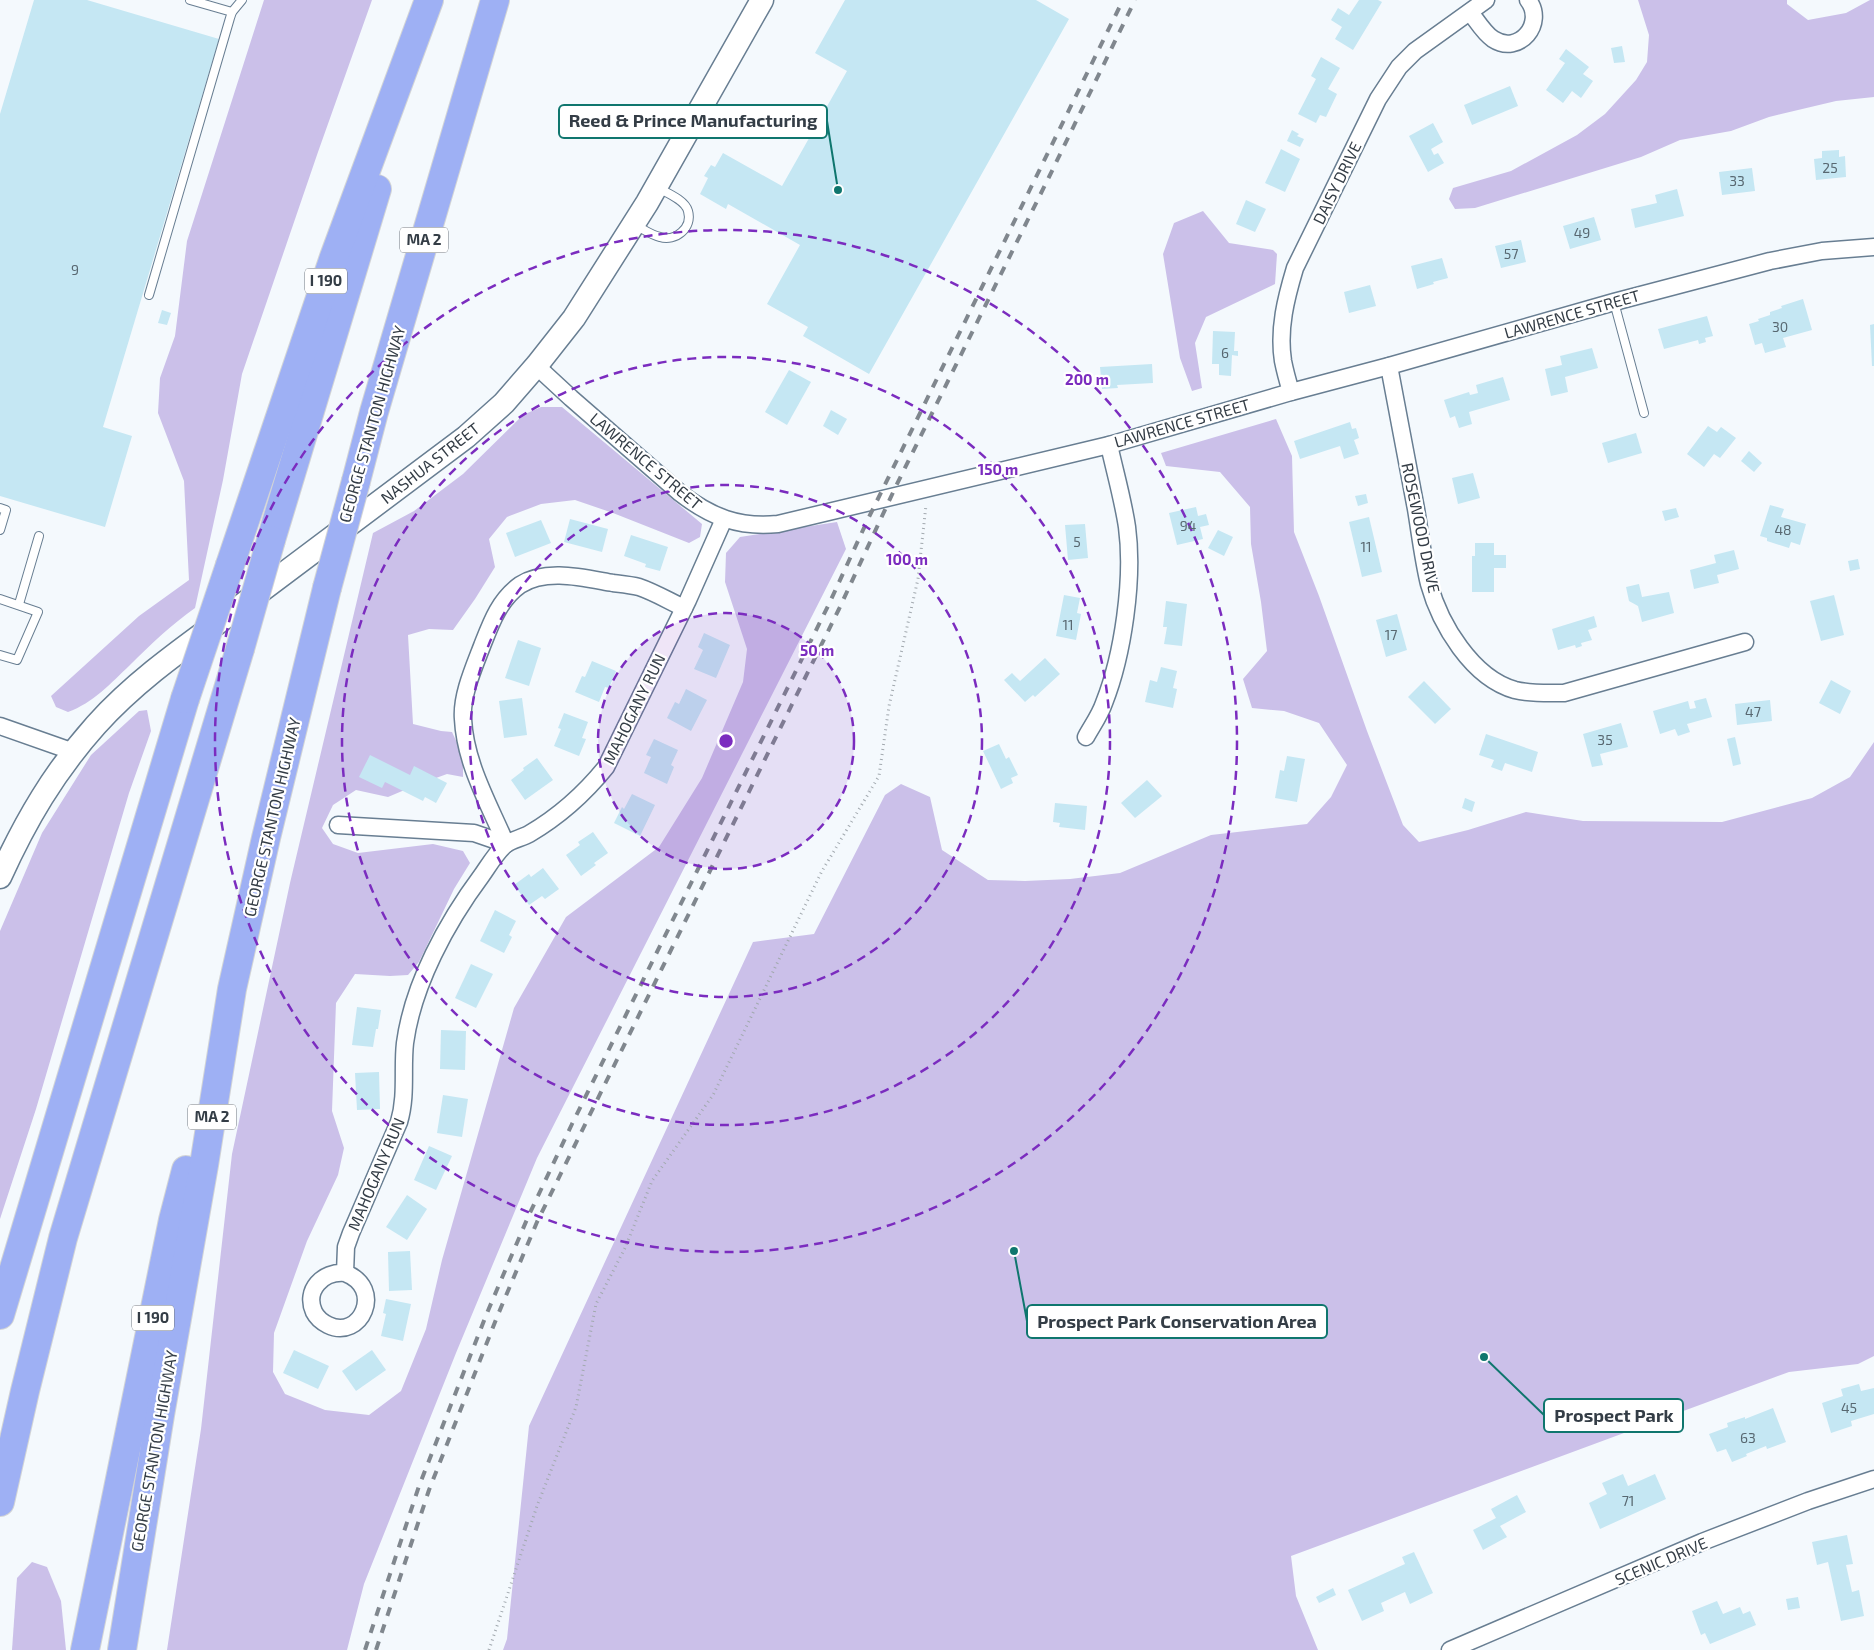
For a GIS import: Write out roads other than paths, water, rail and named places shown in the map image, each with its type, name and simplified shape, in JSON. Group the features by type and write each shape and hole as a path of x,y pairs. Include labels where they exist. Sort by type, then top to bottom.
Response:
{"highway":[{"path":"0,1502 63,1238 371,208 430,0"},
{"name":"I 190","path":"0,1316 185,699 334,257 430,0"},
{"name":"GEORGE STANTON HIGHWAY","path":"122,1650 232,989 266,838 327,588 377,403 495,0"},
{"name":"I 190","path":"85,1650 173,1220 232,989"}],"main road":[{"name":"NASHUA STREET","path":"0,877 18,838 40,798 96,725 121,699 181,651 466,437 504,403 574,318 656,187 762,0"}],"street":[{"name":"DAISY DRIVE","path":"1291,392 1283,361 1282,330 1286,298 1295,268 1387,83 1398,68 1415,51 1486,0"},
{"path":"1470,12 1493,40 1504,44 1516,42 1526,36 1533,27 1534,15 1528,0"},
{"name":"LAWRENCE STREET","path":"537,365 680,493 698,506 724,519 759,526 778,524 1109,445 1614,302 1770,261 1822,251 1874,247"},
{"name":"ROSEWOOD DRIVE","path":"1389,366 1430,584 1443,620 1453,637 1476,666 1494,681 1513,690 1536,694 1564,693 1745,642"},
{"path":"1086,737 1104,704 1117,661 1126,611 1130,570 1127,527 1109,445"},
{"name":"MAHOGANY RUN","path":"345,1273 346,1248 351,1233 404,1107 405,1043 412,1008 421,982 462,903 506,844 529,833 572,803 593,784 606,767 684,608 724,519"},
{"path":"506,844 472,768 462,717 467,689 475,663 501,604 518,586 529,580 556,576 638,587 684,608"},
{"path":"0,726 74,752"},
{"path":"338,825 474,833 506,844"},
{"name":"SCENIC DRIVE","path":"1450,1650 1702,1542 1808,1501 1874,1479"}],"lane":[{"path":"190,0 232,12"},
{"path":"149,295 232,12 242,0"},
{"path":"634,224 661,238 676,236 685,230 689,220 688,211 683,203 656,187"},
{"path":"1614,302 1644,413"},
{"path":"0,508 6,510 0,530"},
{"path":"19,604 38,536"},
{"path":"0,599 38,612 17,660 0,655"}],"railway":[{"path":"365,1650 419,1486 487,1313 528,1217 1123,0"},
{"path":"376,1650 429,1490 497,1317 537,1222 839,609 896,486 1135,0"}],"place":[{"name":"Reed & Prince Manufacturing","path":"838,190"},
{"name":"Prospect Park Conservation Area","path":"1014,1251"},
{"name":"Prospect Park","path":"1484,1357"}]}
